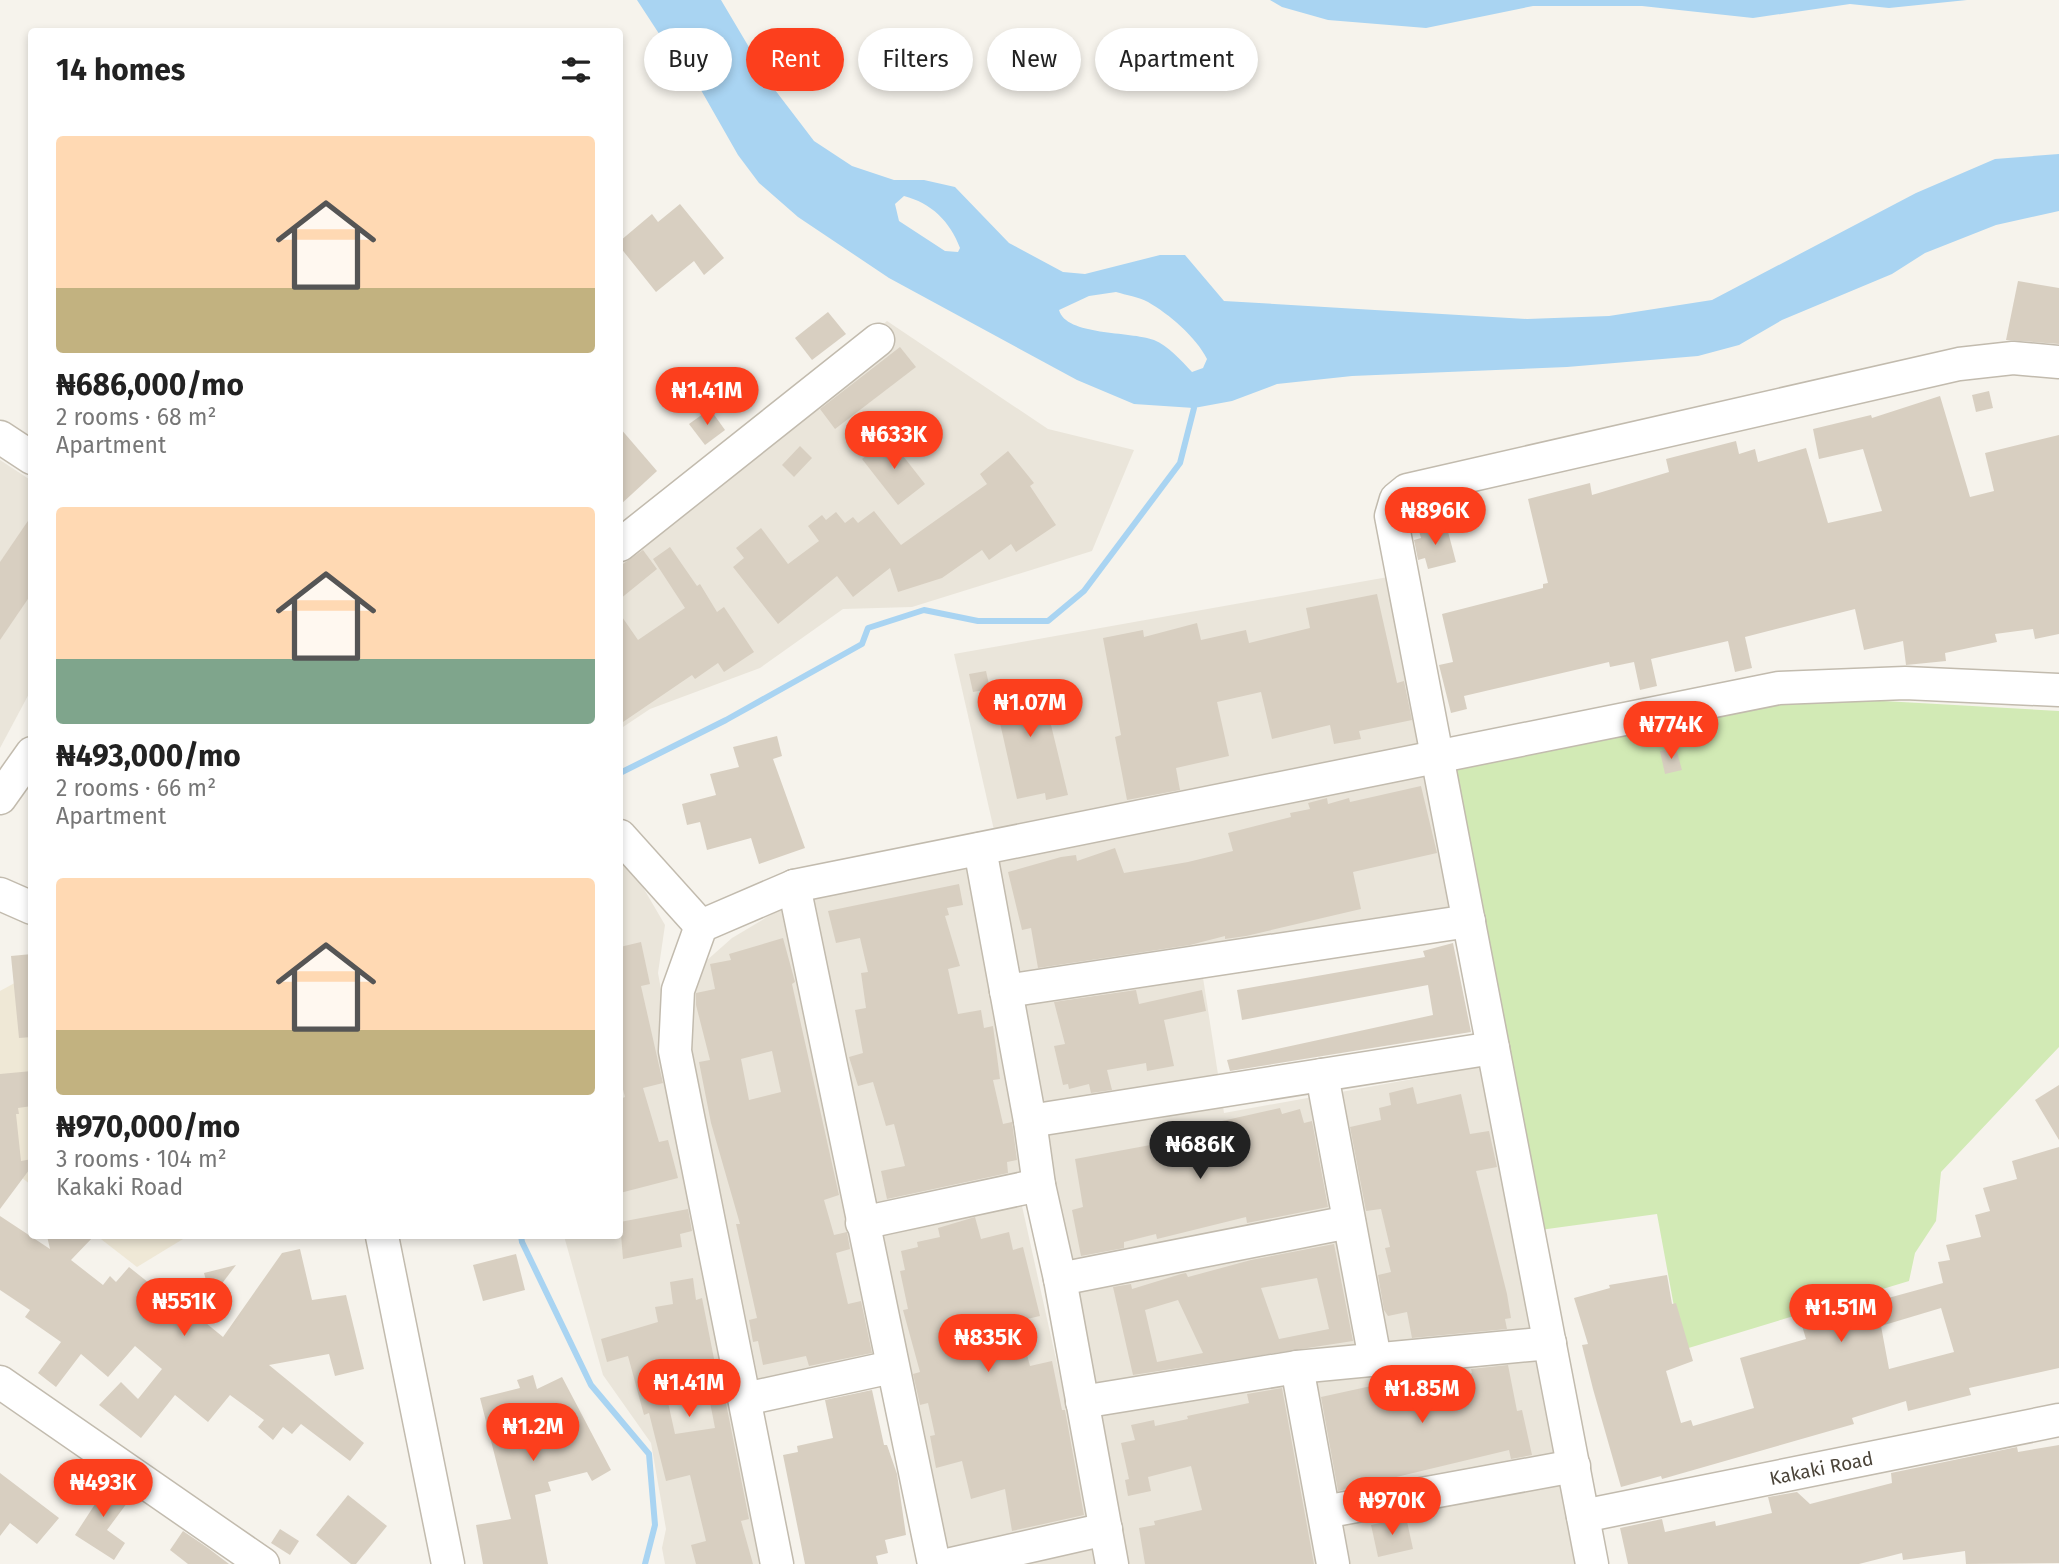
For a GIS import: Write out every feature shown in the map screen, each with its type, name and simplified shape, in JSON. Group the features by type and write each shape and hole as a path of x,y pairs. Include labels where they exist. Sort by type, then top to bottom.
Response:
{"street":[{"path":"623,543 878,340"},
{"path":"1592,1564 1391,516 1396,499 1407,490 1959,364 2013,358 2059,362"},
{"path":"0,437 28,455"},
{"path":"777,1564 675,1051 678,990 701,926 794,886 1779,688 1905,682 2059,690"},
{"path":"0,799 28,759"},
{"path":"623,839 701,926"},
{"path":"980,849 1031,1121 1039,1185 1060,1279 1112,1564"},
{"path":"794,886 934,1564"},
{"path":"0,894 28,906"},
{"path":"1006,991 1469,921"},
{"path":"1031,1121 1493,1048"},
{"path":"1322,1075 1375,1359"},
{"path":"862,1223 1039,1185"},
{"path":"1060,1279 1349,1222"},
{"path":"383,1239 448,1564"},
{"path":"1082,1402 1297,1367 1550,1343"},
{"path":"745,1399 892,1367"},
{"path":"1297,1367 1334,1564"},
{"path":"0,1382 263,1564"},
{"name":"Kakaki Road","path":"1583,1516 2059,1420"},
{"path":"1324,1512 1574,1466"},
{"path":"951,1564 1106,1529"}],"shaded area":[{"path":"887,321 1048,429 1134,450 1092,551 912,607 843,609 760,668 650,709 623,727 623,546"},
{"path":"0,460 28,478 28,696 0,748"},
{"path":"1388,577 1427,751 996,839 954,654"},
{"path":"1426,771 1453,912 1199,952 1224,1113 1485,1066 1584,1564 1127,1564 996,862"},
{"path":"623,853 665,925 658,973 766,1564 665,1564 662,1548 666,1529 651,1443 603,1375 565,1239 623,1239"},
{"path":"974,866 1030,1182 871,1216 807,892"},
{"path":"794,901 887,1364 747,1394 691,1074 688,977 732,938"},
{"path":"28,976 28,1183 11,1169 0,1099 0,991"},
{"path":"1020,1197 1093,1526 944,1557 880,1227"},
{"path":"101,1239 183,1239 137,1267"},
{"path":"1100,1544 1104,1564 1005,1564"}],"green space":[{"path":"1813,697 2059,711 2059,1047 1941,1172 1936,1221 1915,1253 1909,1281 1682,1350 1657,1214 1540,1230 1454,768"}],"water":[{"path":"637,0 721,0 746,42 746,91 776,91 814,141 852,166 894,180 924,180 955,187 1009,243 1063,272 1085,274 1160,255 1185,255 1224,301 1527,319 1609,316 1712,300 1916,193 1995,159 2059,154 2059,211 1996,225 1925,253 1892,274 1782,320 1739,345 1698,356 1567,367 1352,376 1277,384 1232,401 1194,408 1134,404 1077,380 889,278 798,217 759,183 738,155 702,91 732,91 732,28 655,28","holes":["904,196 931,208 951,229 960,248 958,252 945,251 899,221 895,204","1116,292 1144,300 1189,334 1207,359 1203,368 1192,372 1179,358 1154,340 1086,329 1064,318 1059,310 1089,296"]},
{"path":"1270,0 1967,0 1889,8 1850,4 1753,18 1642,6 1533,6 1426,28 1328,20 1282,7"}],"building":[{"path":"680,204 724,258 704,275 694,261 656,292 623,251 623,238 652,214 658,222"},
{"path":"2018,281 2059,288 2059,344 2006,340"},
{"path":"828,312 846,334 812,360 795,338"},
{"path":"900,347 916,367 835,429 820,409"},
{"path":"1989,391 1993,408 1976,412 1972,395"},
{"path":"1940,396 1970,497 1994,491 1985,453 2059,435 2059,634 2035,639 2033,629 1995,634 1997,642 1945,653 1946,661 1906,665 1903,641 1864,650 1855,609 1745,637 1752,668 1735,672 1728,641 1651,659 1657,686 1640,690 1634,662 1610,667 1609,662 1464,696 1467,709 1451,713 1439,665 1453,662 1442,614 1543,588 1543,584 1548,583 1528,499 1590,483 1592,495 1669,472 1666,459 1736,441 1739,454 1755,449 1758,462 1806,448 1828,523 1882,511 1863,449 1819,459 1813,429 1871,415 1872,418"},
{"path":"710,409 725,430 705,445 689,424"},
{"path":"623,431 657,471 623,502"},
{"path":"889,438 925,484 898,505 862,459"},
{"path":"800,446 812,458 794,477 782,465"},
{"path":"1008,451 1034,483 1030,486 1056,525 1016,552 1011,544 989,560 982,550 942,578 898,592 890,568 853,597 837,576 778,624 733,567 744,558 736,548 761,528 788,564 819,541 808,526 822,515 826,520 836,512 845,523 853,517 858,523 874,511 901,545 987,484 980,474"},
{"path":"28,521 28,599 0,640 0,562"},
{"path":"1446,524 1456,562 1428,569 1425,558 1418,560 1414,540 1421,538 1419,531"},
{"path":"670,547 697,586 700,584 717,612 724,607 754,652 724,672 718,663 695,679 692,675 623,722 623,618 638,640 685,608 653,559"},
{"path":"643,550 657,569 623,597 623,564"},
{"path":"1377,594 1397,683 1404,681 1412,720 1359,731 1361,739 1334,744 1330,725 1272,739 1261,692 1217,702 1229,756 1176,768 1180,790 1127,800 1115,737 1121,735 1103,638 1143,630 1144,637 1197,623 1201,640 1246,630 1249,643 1310,628 1306,608"},
{"path":"986,671 990,689 973,692 969,674"},
{"path":"1023,680 1025,686 1045,681 1055,724 1051,725 1068,795 1046,800 1045,793 1017,799 992,687"},
{"path":"777,736 782,756 773,759 805,848 759,864 751,838 707,850 700,822 687,825 682,804 716,795 710,774 739,767 733,747"},
{"path":"1676,748 1682,770 1665,774 1660,751"},
{"path":"1421,786 1437,853 1353,872 1361,909 1246,936 1225,939 1225,936 1190,945 1038,968 1031,928 1022,930 1008,872 1061,857 1076,855 1077,861 1115,848 1124,873 1188,862 1233,851 1228,833 1291,817 1290,813 1310,809 1308,803 1327,798 1328,804 1349,798 1350,802"},
{"path":"959,884 963,905 947,908 949,915 945,916 960,966 948,969 958,1014 981,1010 984,1028 993,1026 1000,1079 993,1080 1003,1124 1012,1122 1017,1160 1007,1162 1008,1173 887,1199 881,1171 905,1166 894,1124 886,1126 873,1082 858,1086 849,1057 863,1053 855,1010 866,1008 861,973 868,972 860,938 836,943 828,911"},
{"path":"783,938 795,982 792,984 839,1195 824,1200 834,1235 847,1232 850,1249 836,1253 848,1304 861,1301 872,1353 809,1366 806,1356 763,1365 758,1341 753,1342 749,1320 757,1318 736,1224 740,1224 711,1123 699,1062 710,1060 696,1005 696,993 715,989 710,964 731,960 729,954","holes":["772,1051 781,1092 749,1100 741,1059"]},
{"path":"641,942 650,984 641,986 663,1083 643,1088 659,1142 668,1140 678,1178 623,1192 625,1097 623,946"},
{"path":"1453,943 1471,1032 1230,1071 1227,1060 1433,1015 1428,985 1242,1020 1237,990 1425,957 1423,951"},
{"path":"28,954 28,1037 19,1038 11,956"},
{"path":"1136,990 1139,1004 1202,990 1206,1011 1164,1020 1174,1066 1147,1071 1146,1063 1107,1070 1112,1090 1091,1093 1089,1084 1069,1089 1068,1084 1063,1085 1054,1046 1065,1044 1054,1002"},
{"path":"28,1071 28,1107 18,1108 19,1114 16,1114 21,1161 28,1160 28,1171 0,1209 0,1074"},
{"path":"2059,1085 2059,1140 2035,1100"},
{"path":"1413,1087 1417,1104 1461,1094 1470,1134 1489,1131 1497,1167 1476,1171 1507,1294 1511,1318 1505,1319 1507,1329 1412,1338 1407,1312 1388,1316 1384,1310 1378,1275 1391,1272 1385,1248 1390,1247 1381,1209 1366,1211 1350,1127 1381,1120 1379,1108 1391,1105 1389,1093"},
{"path":"1280,1108 1282,1114 1300,1109 1304,1123 1312,1121 1328,1207 1247,1223 1246,1217 1157,1239 1156,1234 1124,1242 1124,1248 1081,1256 1072,1210 1083,1207 1075,1159 1215,1133 1213,1123"},
{"path":"2059,1147 2059,1368 1969,1388 1971,1395 1908,1411 1906,1401 1852,1418 1854,1424 1662,1479 1661,1476 1621,1487 1582,1345 1588,1344 1574,1298 1610,1288 1609,1285 1667,1275 1672,1304 1676,1303 1693,1361 1666,1371 1681,1423 1691,1420 1693,1426 1754,1408 1740,1358 1806,1339 1800,1319 1825,1312 1826,1315 1943,1283 1938,1262 1950,1260 1946,1245 1981,1237 1975,1215 1990,1211 1983,1188 2017,1179 2012,1161","holes":["1941,1308 1954,1352 1889,1369 1881,1326"]},
{"path":"688,1209 692,1231 680,1234 682,1247 623,1259 623,1221"},
{"path":"0,1216 28,1234 28,1239 35,1239 50,1249 48,1239 91,1239 71,1260 103,1285 110,1276 116,1282 129,1267 164,1295 167,1291 223,1337 282,1253 300,1249 312,1300 346,1295 364,1369 335,1376 329,1354 269,1365 364,1443 350,1461 301,1424 292,1434 283,1427 273,1440 258,1427 264,1420 230,1395 208,1422 175,1395 141,1438 99,1405 121,1382 138,1399 162,1369 135,1346 108,1377 81,1354 56,1387 38,1373 61,1342 25,1317 30,1310 0,1290"},
{"path":"975,1217 981,1239 1009,1232 1013,1250 1023,1247 1040,1316 1018,1321 1030,1366 1052,1361 1062,1410 1065,1410 1084,1515 1012,1531 1005,1489 971,1499 962,1461 936,1468 930,1436 935,1435 928,1403 920,1405 913,1374 920,1372 903,1310 908,1309 900,1271 905,1270 901,1251 918,1247 917,1242 940,1237 938,1228"},
{"path":"1334,1244 1353,1341 1133,1375 1113,1287 1131,1284 1132,1289 1181,1274 1186,1273 1188,1277 1251,1260","holes":["1317,1278 1329,1329 1279,1339 1261,1288","1178,1300 1203,1353 1157,1362 1145,1310"]},
{"path":"516,1254 525,1290 483,1301 473,1265"},
{"path":"236,1265 211,1298 204,1273"},
{"path":"693,1278 696,1300 702,1298 718,1379 665,1389 675,1434 715,1428 709,1397 724,1393 749,1519 741,1521 753,1564 696,1564 691,1545 706,1541 690,1475 666,1481 649,1413 644,1415 628,1356 607,1362 601,1339 658,1322 655,1307 673,1304 670,1282"},
{"path":"1508,1365 1517,1411 1522,1410 1532,1455 1511,1459 1509,1450 1338,1491 1321,1397 1426,1374 1428,1383 1472,1373 1471,1369"},
{"path":"533,1375 537,1389 562,1377 611,1470 592,1481 587,1472 548,1482 551,1491 535,1495 548,1564 483,1564 476,1525 511,1519 480,1398 520,1388 517,1380"},
{"path":"1282,1388 1314,1564 1145,1564 1139,1528 1155,1525 1154,1521 1202,1510 1191,1466 1148,1477 1151,1491 1128,1496 1125,1480 1129,1479 1121,1443 1135,1440 1131,1425 1154,1420 1155,1426 1188,1419 1187,1416 1249,1403 1247,1394"},
{"path":"872,1390 884,1445 887,1445 897,1474 906,1535 885,1540 888,1553 876,1556 878,1564 805,1564 783,1455 798,1452 797,1446 833,1438 825,1400"},
{"path":"2059,1445 2059,1563 1966,1564 1965,1551 1903,1560 1902,1553 1859,1564 1628,1564 1620,1528 1662,1519 1665,1532 1715,1521 1716,1526 1772,1513 1768,1497 1797,1492 1810,1504 1892,1483 1891,1473 2017,1447 2018,1452"},
{"path":"0,1473 59,1518 37,1544 10,1523 0,1536"},
{"path":"97,1475 130,1499 107,1530 125,1543 114,1560 75,1535 99,1498 87,1489"},
{"path":"348,1495 387,1526 356,1564 351,1564 316,1535"},
{"path":"1406,1517 1413,1549 1378,1557 1371,1525"},
{"path":"280,1529 299,1541 290,1555 271,1543"},
{"path":"183,1531 229,1564 188,1564 170,1550"}],"waterway":[{"path":"623,772 726,720 862,644 868,628 924,610 978,621 1048,621 1084,591 1180,463 1194,408 1192,403"},
{"path":"522,1239 591,1385 649,1454 655,1525 645,1564"}]}
